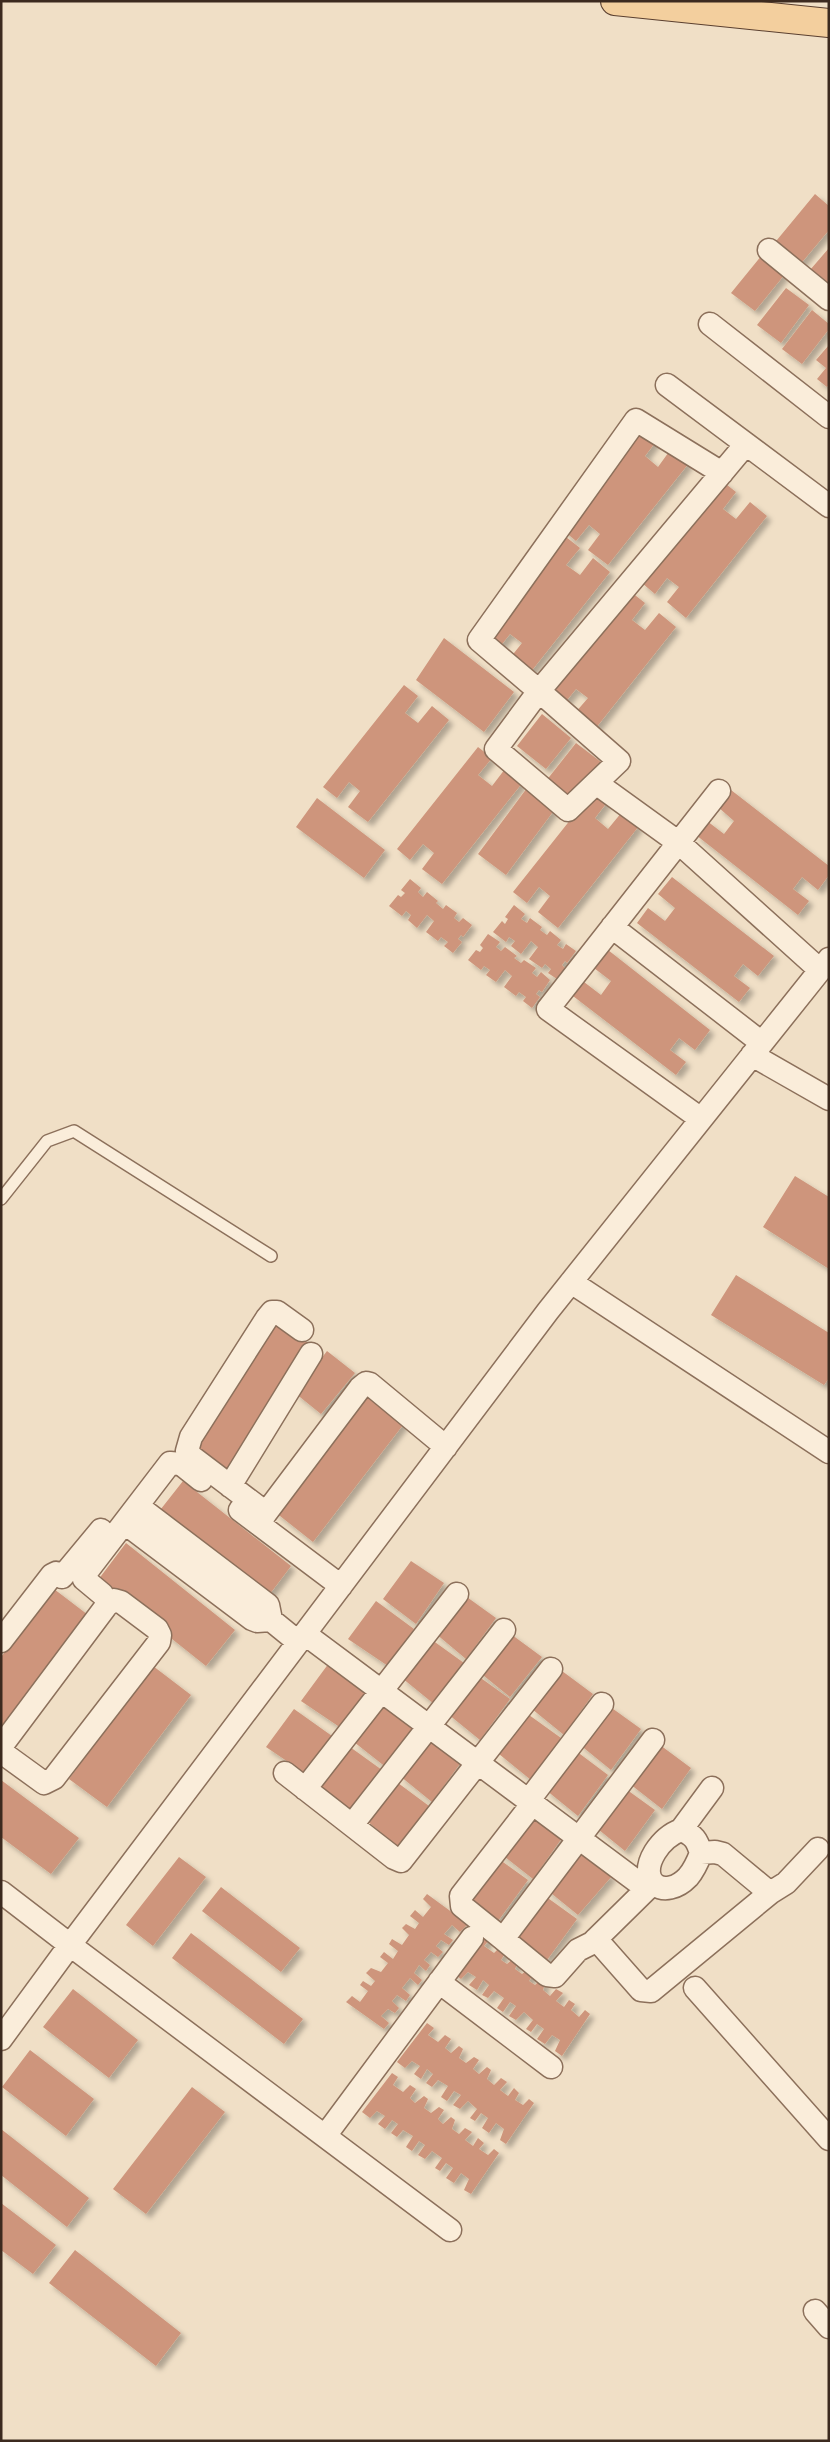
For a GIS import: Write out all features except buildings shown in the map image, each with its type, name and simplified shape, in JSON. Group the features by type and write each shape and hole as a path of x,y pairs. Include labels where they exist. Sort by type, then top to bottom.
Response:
{"main road":[{"path":"614,1 829,23"}],"street":[{"path":"769,250 829,299"},
{"path":"710,324 829,417"},
{"path":"667,385 829,506"},
{"path":"722,473 636,420 479,640 539,691 619,761 568,810 496,749 539,691 722,473 746,444"},
{"path":"1,2039 571,1282 824,965 678,843 596,784"},
{"path":"701,1119 548,1009 719,791"},
{"path":"612,927 757,1049 829,1098"},
{"path":"571,1282 829,1452"},
{"path":"302,1330 277,1312 272,1312 191,1437 188,1451 192,1457 266,1513 344,1581"},
{"path":"230,1486 311,1354"},
{"path":"266,1513 360,1388 366,1383 370,1384 446,1447"},
{"path":"102,1602 84,1577 132,1516 170,1463 176,1462 344,1581"},
{"path":"62,1577 104,1526 110,1521 132,1516 268,1605 271,1620 382,1690 580,1838 650,1886 663,1888 675,1886 688,1877 702,1853 698,1841 692,1834 682,1830"},
{"path":"1,1641 52,1575 56,1573 102,1602 121,1602 157,1629 160,1636 159,1642 49,1782 38,1780 4,1754 2,1750 3,1744 102,1602"},
{"path":"305,1789 457,1594"},
{"path":"352,1825 504,1630"},
{"path":"285,1773 401,1861 551,1669"},
{"path":"602,1704 461,1896 462,1906 551,1976 558,1974 578,1950 596,1939 650,1886"},
{"path":"503,1939 652,1740"},
{"path":"650,1886 648,1875 649,1862 660,1844 672,1833 682,1830 712,1788"},
{"path":"596,1939 641,1990 651,1991 770,1893 786,1883 818,1849"},
{"path":"702,1853 715,1852 723,1854 770,1893"},
{"path":"1,1892 450,2230"},
{"path":"324,2136 472,1938"},
{"path":"439,1982 551,2066"},
{"path":"695,1988 829,2139"}],"lane":[{"path":"1,1199 47,1141 74,1131 271,1256"}]}
